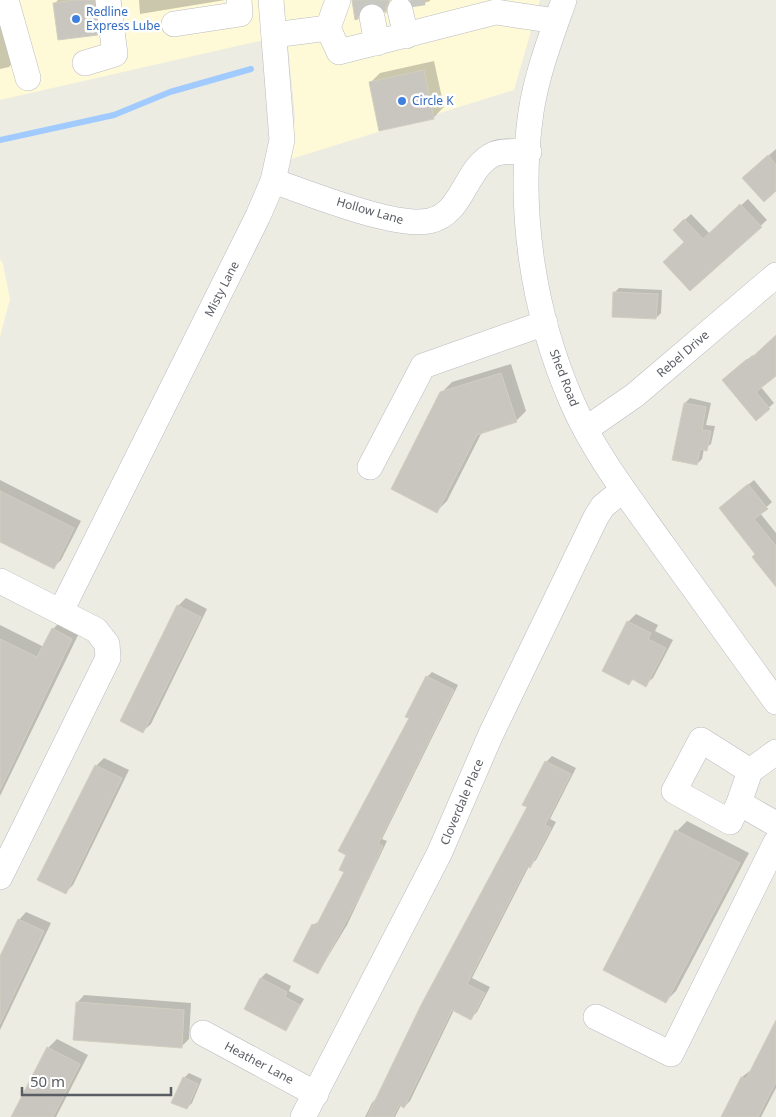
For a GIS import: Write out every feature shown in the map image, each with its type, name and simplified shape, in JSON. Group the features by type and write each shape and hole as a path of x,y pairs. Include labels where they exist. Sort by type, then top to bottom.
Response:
{"street":[{"path":"6,0 28,78"},
{"path":"85,63 115,54 108,0"},
{"path":"174,24 240,14 239,0"},
{"name":"Misty Lane","path":"61,611 254,225 273,181 282,140 271,0"},
{"path":"338,0 328,28 339,52 398,38 487,6 560,11"},
{"name":"Shed Road","path":"560,11 544,55 531,112 528,152 529,235 532,269 544,323 572,403 622,490 776,702"},
{"path":"398,38 393,12 398,38"},
{"path":"274,35 328,28"},
{"name":"Hollow Lane","path":"273,181 401,221 430,221 452,208 482,164 494,154 528,152"},
{"name":"Rebel Drive","path":"586,428 636,395 776,275"},
{"path":"370,467 423,366 544,323"},
{"name":"Cloverdale Place","path":"304,1117 439,854 491,734 596,517 603,506 622,490"},
{"path":"0,581 88,625 104,638 108,646 108,658 0,877"},
{"path":"750,771 701,740 674,791 730,822 740,803 750,771 776,752"},
{"path":"740,803 776,824"},
{"path":"596,1017 672,1054 776,842"},
{"name":"Heather Lane","path":"203,1033 316,1094"}],"shaded area":[{"path":"0,0 540,0 514,90 291,159 295,116 287,37 264,40 0,100"},
{"path":"0,259 3,264 10,299 0,337"}],"building":[{"name":"Redline Express Lube","path":"94,0 98,35 58,40 53,3"},
{"path":"352,0 390,0 386,6 386,13 377,4 369,3 362,6 358,19 355,20"},
{"name":"Circle K","path":"424,70 434,119 379,131 369,82"},
{"path":"768,155 776,165 776,191 764,202 742,178"},
{"path":"740,204 762,227 690,291 663,262 684,242 673,230 684,219 703,239"},
{"path":"613,292 658,294 656,319 612,317"},
{"path":"776,335 776,376 756,392 770,409 756,421 722,380 747,359 748,361"},
{"path":"501,373 517,422 477,435 437,513 391,489 440,392"},
{"path":"684,403 706,407 702,430 711,431 707,451 700,449 697,465 672,460"},
{"path":"748,484 768,509 754,519 776,546 776,587 752,557 755,554 719,508"},
{"path":"0,491 74,528 54,569 0,542"},
{"path":"177,605 201,617 143,733 120,721"},
{"path":"627,621 651,633 648,639 666,648 646,687 632,679 629,685 602,671"},
{"path":"52,628 72,639 0,790 0,639 37,657"},
{"path":"426,676 454,690 378,844 383,846 363,890 318,974 293,961 312,924 316,926 344,872 339,870 346,855 338,851 409,718 405,717"},
{"path":"545,761 571,774 545,825 551,828 530,868 527,866 467,984 485,993 471,1020 452,1010 404,1108 399,1105 393,1117 367,1117 421,1005 527,807 522,805"},
{"path":"95,765 122,778 66,894 37,880"},
{"path":"675,830 740,863 666,1003 603,970"},
{"path":"18,919 44,931 0,1024 0,956"},
{"path":"260,978 287,992 285,997 300,1005 286,1031 244,1009"},
{"path":"76,1002 184,1010 182,1048 73,1040"},
{"path":"776,1020 776,1082 758,1117 721,1117 741,1077 746,1079"},
{"path":"47,1047 80,1064 53,1117 11,1117"},
{"path":"183,1077 198,1084 187,1109 171,1103"}],"waterway":[{"path":"0,140 114,115 170,92 251,69"}],"tunnel":[{"path":"368,0 372,17"},
{"path":"412,0 413,7"}],"place":[{"name":"Redline Express Lube","path":"76,19"},
{"name":"Circle K","path":"402,101"}]}
